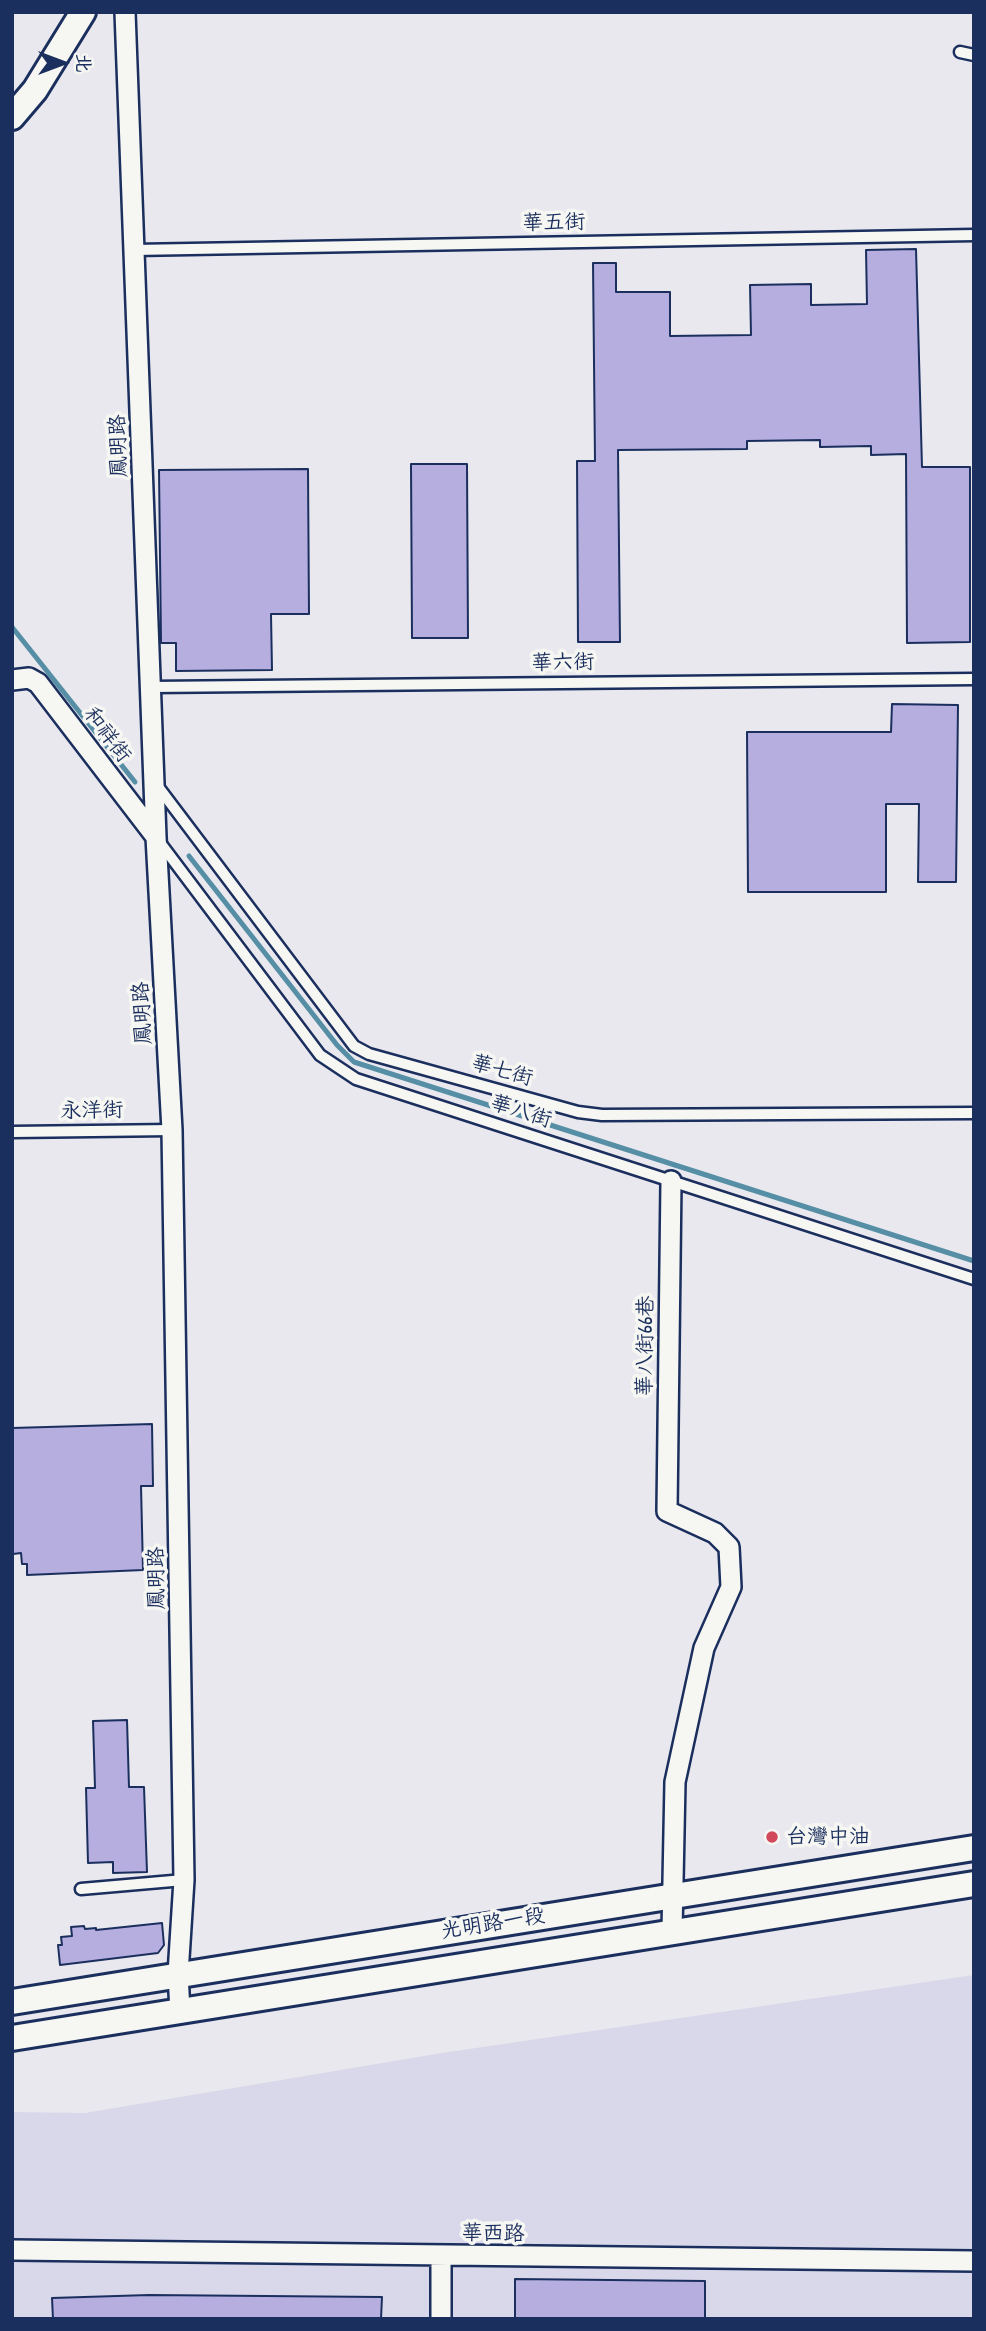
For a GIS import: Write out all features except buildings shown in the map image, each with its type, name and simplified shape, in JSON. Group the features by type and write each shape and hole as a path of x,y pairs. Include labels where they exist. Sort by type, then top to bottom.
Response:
{"street":[{"path":"12,117 35,90 83,12"},
{"name":"鳳明路","path":"125,12 156,837 172,1130 184,1880 178,1974 180,2011"},
{"name":"和祥街","path":"12,680 29,678 38,683 156,837"},
{"name":"華八街66巷","path":"671,1181 667,1511 715,1533 729,1547 731,1587 704,1648 675,1782 674,1895"},
{"name":"光明路一段","path":"12,2002 974,1848"},
{"path":"861,1866 868,1900"},
{"name":"光明路一段","path":"12,2038 974,1884"},
{"path":"673,1931 674,1895"},
{"name":"華西路","path":"12,2250 974,2261"},
{"path":"441,2256 441,2319"}],"lane":[{"path":"961,52 974,55"},
{"name":"華五街","path":"134,250 974,235"},
{"name":"華六街","path":"152,687 974,679"},
{"name":"華七街","path":"155,783 354,1046 369,1054 578,1112 602,1115 974,1113"},
{"name":"華八街","path":"156,837 320,1055 338,1070 356,1079 974,1279"},
{"name":"永洋街","path":"12,1132 172,1130"},
{"path":"81,1889 184,1880"}],"shaded area":[{"path":"974,1975 974,2319 12,2319 12,2112 85,2113 442,2053"}],"waterway":[{"path":"12,627 135,782"},
{"path":"189,856 337,1045 354,1062 974,1261"}],"place":[{"name":"台灣中油","path":"772,1837"}]}
